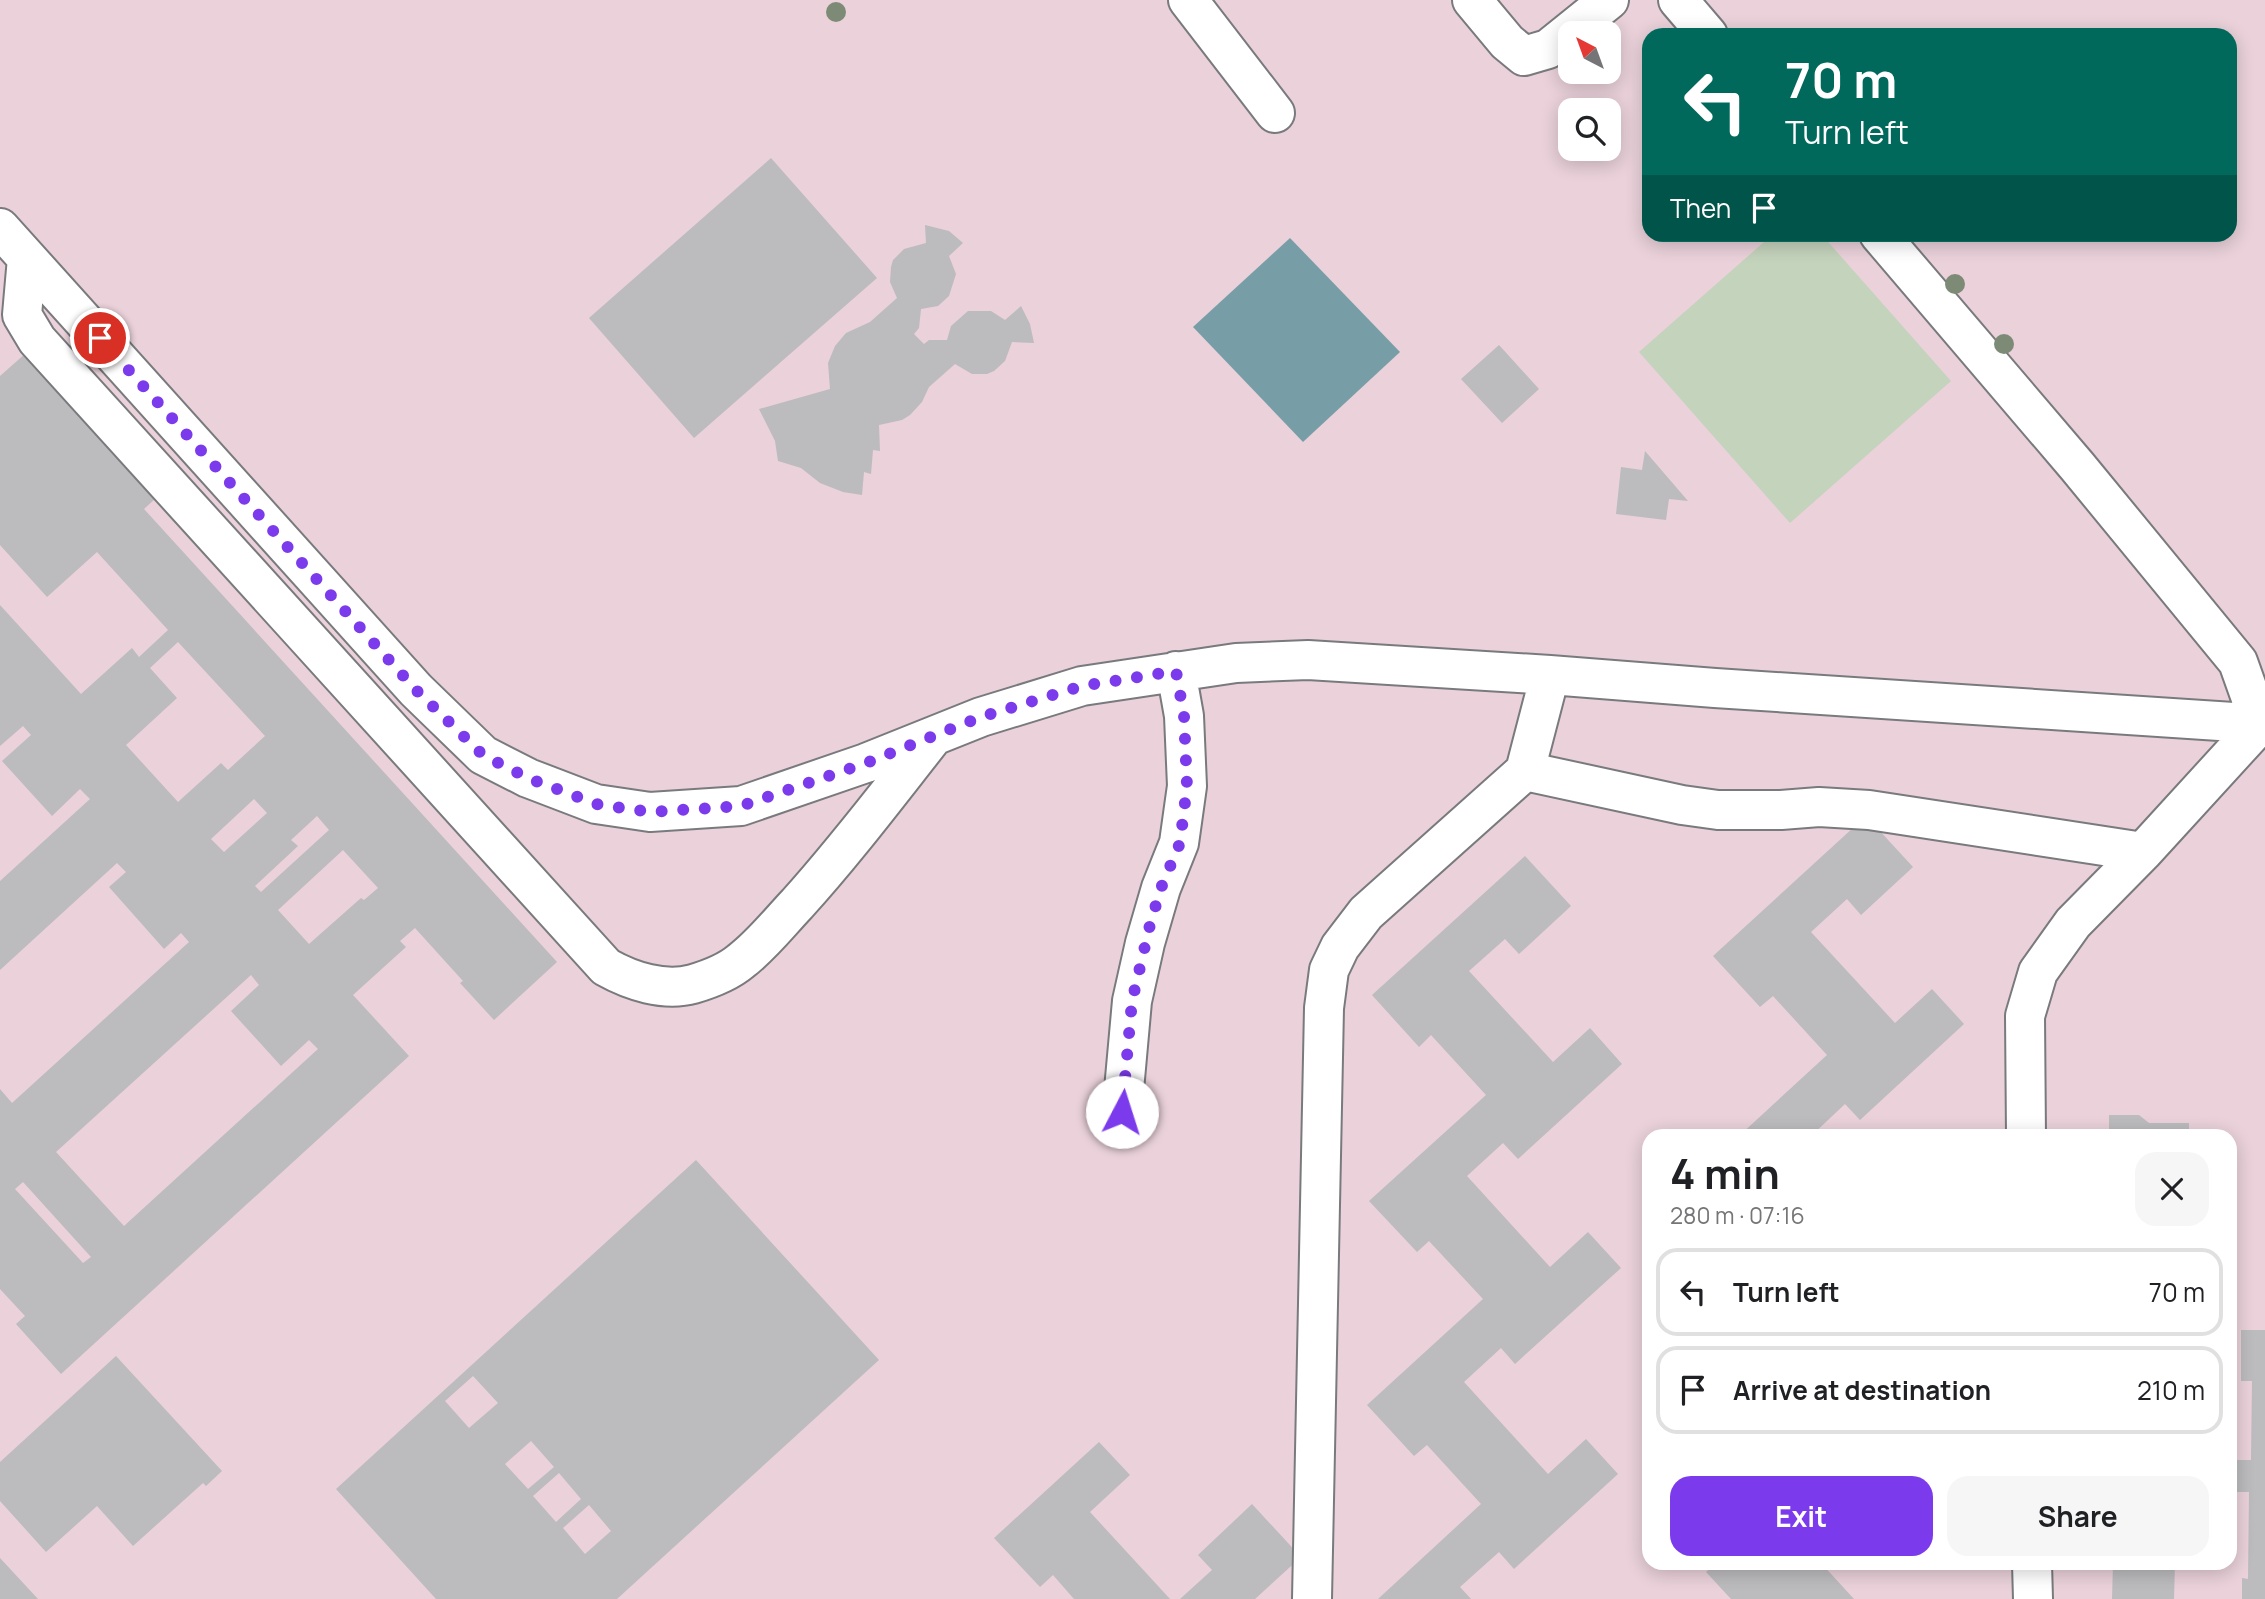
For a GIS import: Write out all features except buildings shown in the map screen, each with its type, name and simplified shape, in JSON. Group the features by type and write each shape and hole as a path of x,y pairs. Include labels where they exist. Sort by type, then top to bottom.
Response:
{"lane":[{"path":"1188,0 1275,113"},
{"path":"1472,0 1507,42 1524,56 1548,49 1609,0"},
{"path":"1678,0 1702,28"},
{"path":"0,228 416,690 483,755 528,778 596,804 650,812 741,806 866,763 981,717 1082,686 1236,663 1308,660 2263,724"},
{"path":"1886,242 2077,466 2238,662 2263,724"},
{"path":"27,258 22,315 37,340 606,967 618,974 639,982 668,986 691,985 718,975 739,963 759,946 831,867 934,736"},
{"path":"1122,1112 1132,1001 1161,888 1180,843 1187,786 1184,716 1176,671"},
{"path":"1312,1599 1324,1008 1329,970 1340,947 1366,913 1525,771 1550,675"},
{"path":"2026,1129 2025,1016 2038,972 2073,923 2263,724"},
{"path":"1525,771 1682,805 1718,810 1819,807 1869,810 2143,852"},
{"path":"2032,1570 2033,1599"}],"shaded area":[{"path":"0,0 2265,0 2265,1599 0,1599"}],"green space":[{"path":"1764,242 1828,242 1951,381 1790,523 1639,352"}],"water":[{"path":"1290,238 1400,352 1303,442 1193,327"}],"route":[{"path":"100,338 416,690 483,755 528,778 596,804 650,812 741,806 866,763 981,717 1082,686 1176,671 1184,716 1187,786 1180,843 1161,888 1132,1001 1122,1112"}]}
